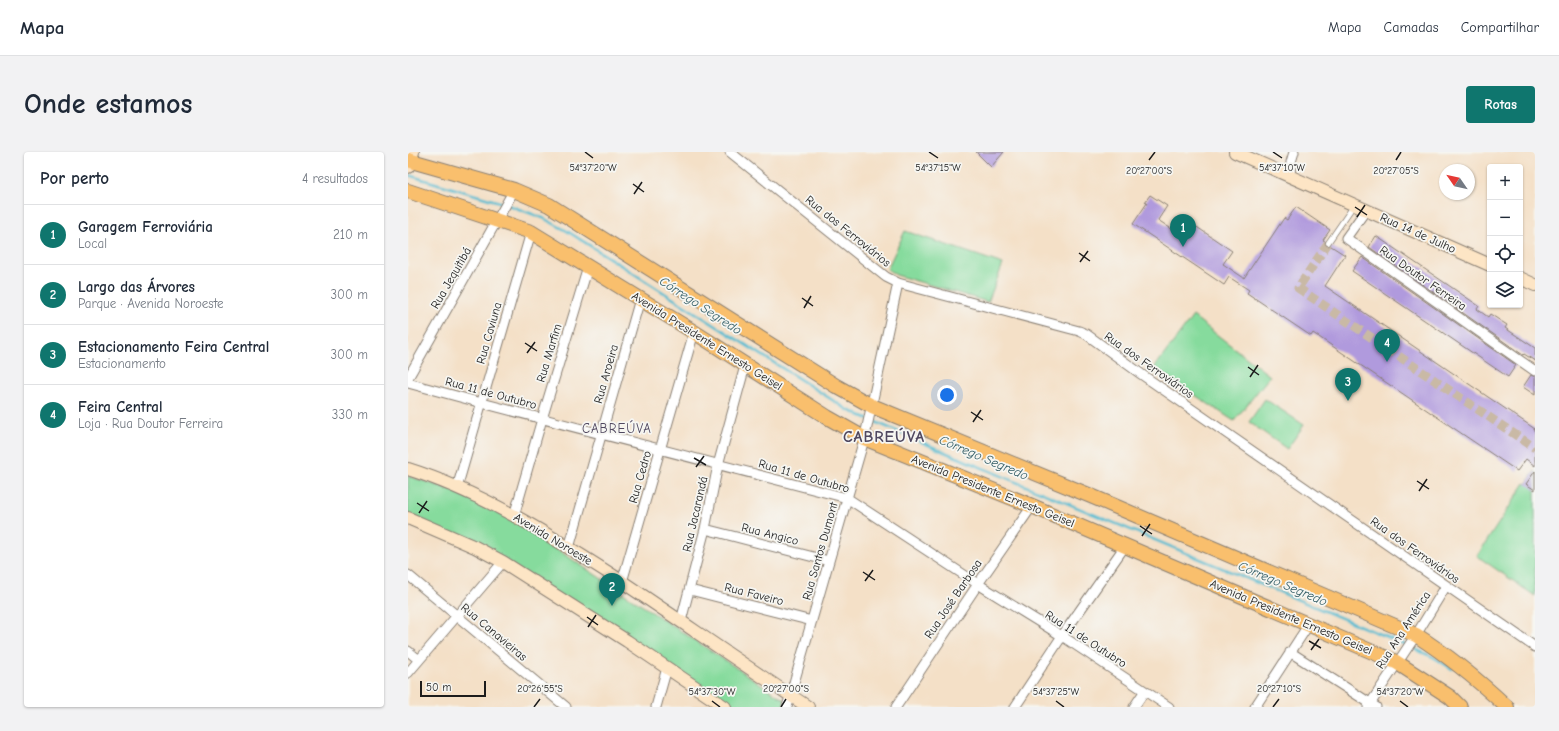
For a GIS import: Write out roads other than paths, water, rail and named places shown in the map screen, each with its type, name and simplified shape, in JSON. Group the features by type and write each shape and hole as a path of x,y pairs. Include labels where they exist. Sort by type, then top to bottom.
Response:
{"main road":[{"name":"Rua 14 de Julho","path":"1235,152 1487,264"},
{"path":"410,161 514,192 549,205 872,408 1091,496 1415,635 1444,653 1468,672 1506,707"},
{"name":"Avenida Presidente Ernesto Geisel","path":"408,191 499,220 531,232 694,332 745,366 828,417 865,437 1032,506 1397,661 1450,697 1460,707"},
{"path":"1523,279 1535,285"},
{"name":"Avenida Noroeste","path":"408,469 457,488 514,516 570,548 681,621 789,701 808,707"},
{"path":"408,518 474,547 503,562 609,629 725,707"}],"street":[{"name":"Rua dos Ferroviários","path":"730,152 886,277 898,283 1086,334 1141,374 1535,647"},
{"path":"1290,176 1291,162 1294,152"},
{"name":"Rua Jequitibá","path":"408,378 514,192"},
{"name":"Rua Doutor Ferreira","path":"1366,210 1346,238 1535,371"},
{"name":"Rua Caviuna","path":"457,488 531,232"},
{"name":"Rua Marfim","path":"514,516 588,267"},
{"name":"Rua Santos Dumont","path":"789,701 865,437 898,283"},
{"name":"Rua Aroeira","path":"570,548 640,299"},
{"name":"Rua Cedro","path":"622,582 694,332"},
{"name":"Rua Jacarandá","path":"681,621 705,529 718,464 745,366"},
{"name":"Rua 11 de Outubro","path":"408,383 847,498 978,584 1062,636 1144,692 1169,707"},
{"name":"Rua José Barbosa","path":"896,707 1032,506"},
{"name":"Rua Angico","path":"705,529 829,561"},
{"path":"1015,707 1062,636 1125,546"},
{"path":"408,673 503,562"},
{"name":"Rua Canavieiras","path":"408,575 566,707"},
{"name":"Rua Ana América","path":"1371,706 1397,661 1446,586"},
{"name":"Rua Faveiro","path":"690,590 812,621"},
{"path":"1255,707 1309,624"},
{"path":"408,652 419,660"},
{"path":"1290,652 1371,706"},
{"path":"656,707 667,668"},
{"path":"1134,707 1144,692"}],"lane":[{"path":"1328,243 1354,204"}],"waterway":[{"name":"Córrego Segredo","path":"408,175 503,203"},
{"name":"Córrego Segredo","path":"508,205 543,218 567,231 848,410 947,453 1406,645"},
{"name":"Córrego Segredo","path":"1410,647 1433,657 1452,669"}],"tunnel":[{"path":"1328,243 1298,288 1535,448"}],"place":[{"name":"Garagem Ferroviária","path":"1183,247"},
{"name":"Feira Central","path":"1387,362"},
{"name":"Estacionamento Feira Central","path":"1348,401"},
{"name":"Largo das Árvores","path":"612,606"}],"district":[{"name":"CABREÚVA","path":"617,428"},
{"name":"CABREÚVA","path":"884,436"}]}
